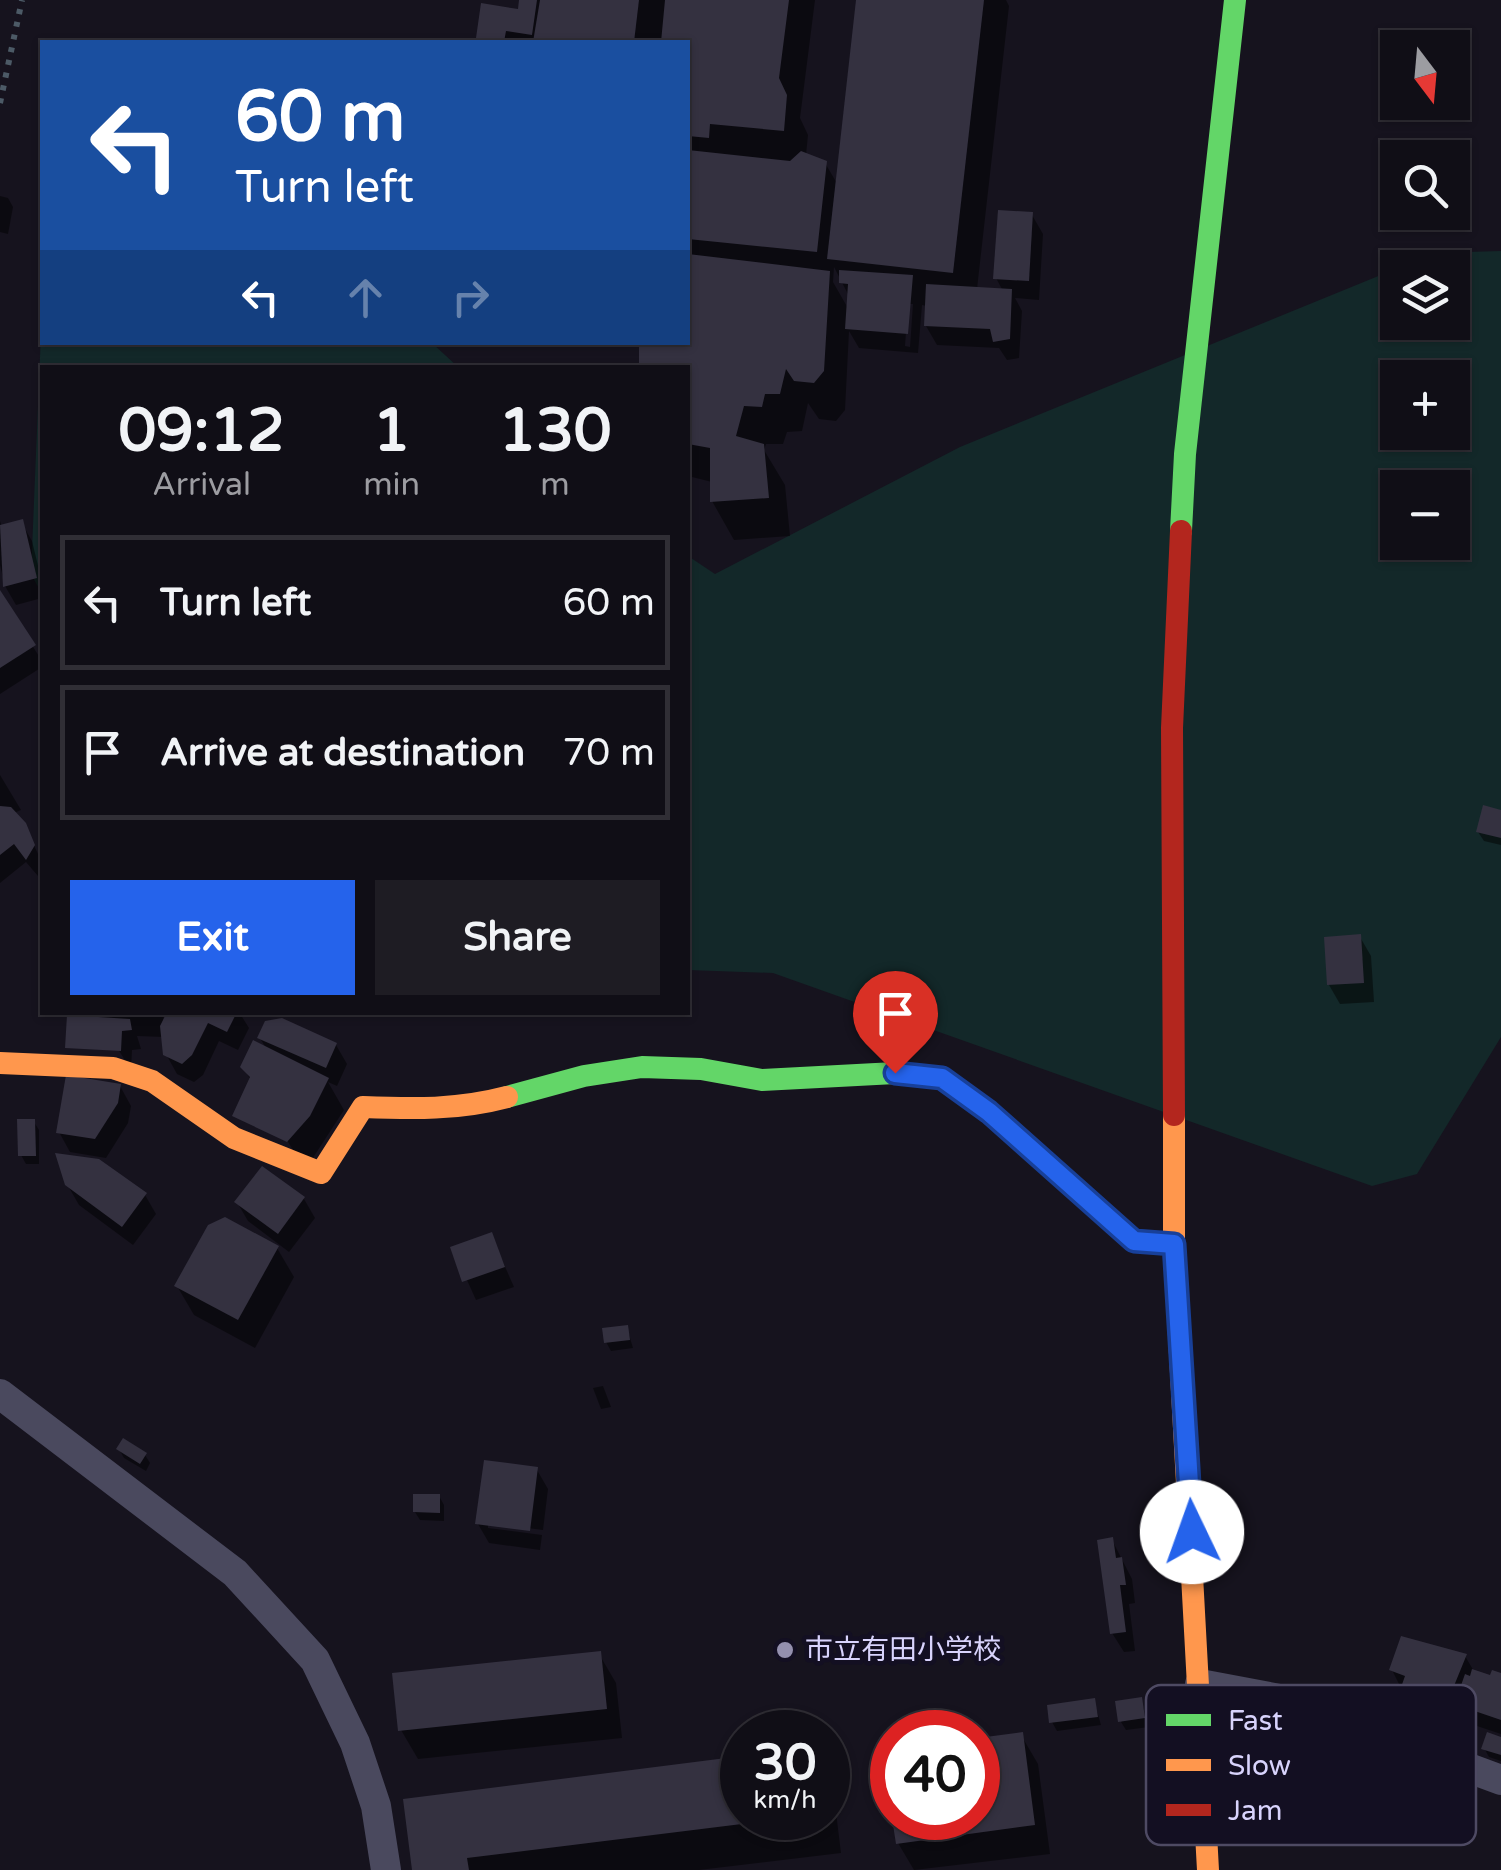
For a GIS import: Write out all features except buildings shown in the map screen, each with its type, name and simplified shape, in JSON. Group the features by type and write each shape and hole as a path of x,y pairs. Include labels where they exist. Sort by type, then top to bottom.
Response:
{"street":[{"path":"1205,1685 1200,1684 1174,1244 1172,838 1176,604 1185,454 1236,0"},
{"path":"0,1062 113,1068 152,1081 234,1138 321,1172 363,1108 432,1110 473,1106 584,1076 642,1067 701,1069 762,1080 895,1073 942,1078 989,1112 1134,1241 1174,1244"},
{"path":"0,1394 234,1574 315,1660 356,1743 376,1806 386,1870"},
{"path":"1476,1771 1501,1780"},
{"path":"1207,1845 1208,1870"}],"path":[{"path":"0,103 22,0"}],"green space":[{"path":"1501,251 1501,1037 1417,1174 1372,1186 773,973 690,970 690,557 715,574 960,447 1380,275 1380,340 1470,340 1470,252"},
{"path":"41,345 434,345 456,365 40,365 40,590 31,574"}],"traffic: fast":[{"path":"1181,531 1185,454 1235,0"},
{"path":"507,1097 584,1076 642,1067 701,1069 762,1080 895,1073 942,1078 989,1112 1065,1180"}],"traffic: slow":[{"path":"0,1063 113,1068 152,1081 234,1138 321,1173 363,1107 453,1106 507,1097"},
{"path":"1174,1115 1174,1244 1198,1685"},
{"path":"1207,1845 1208,1870"}],"traffic: jam":[{"path":"1174,1115 1172,728 1181,531"},
{"path":"1065,1180 1133,1241 1174,1244"}],"place":[{"name":"市立有田小学校","path":"785,1650"}],"route":[{"path":"895,1073 942,1078 989,1112 1134,1241 1174,1244 1192,1532"}]}
